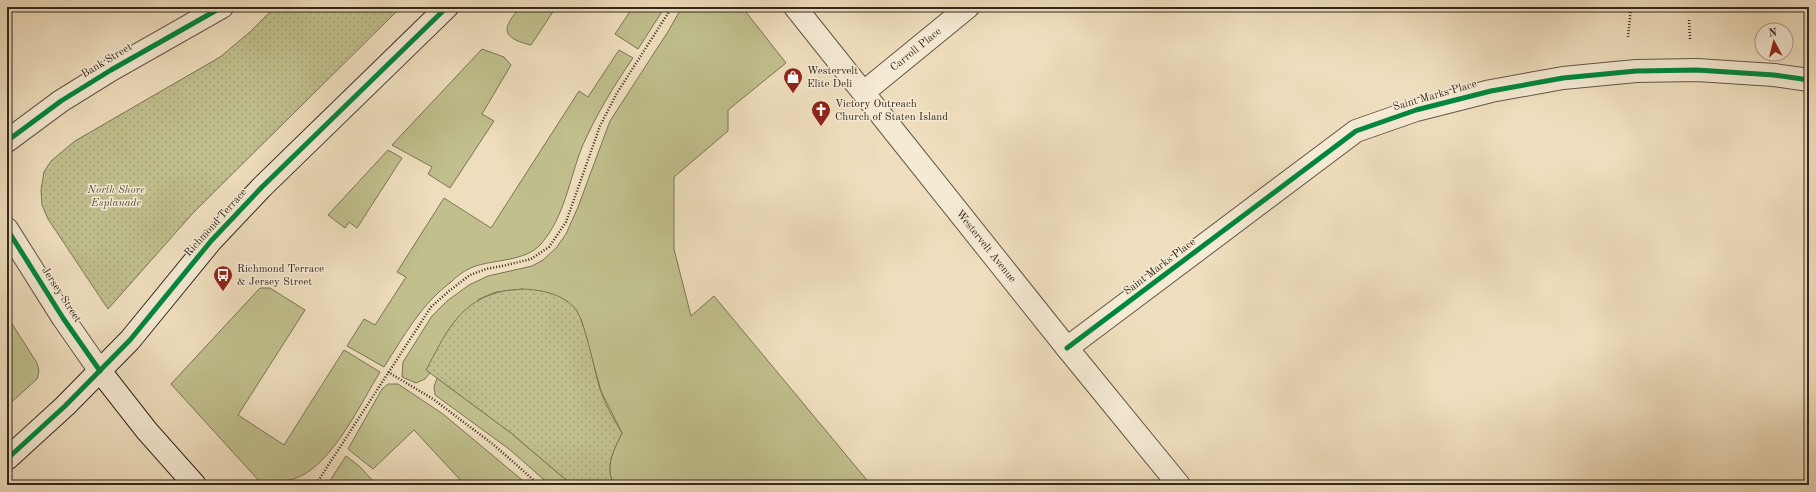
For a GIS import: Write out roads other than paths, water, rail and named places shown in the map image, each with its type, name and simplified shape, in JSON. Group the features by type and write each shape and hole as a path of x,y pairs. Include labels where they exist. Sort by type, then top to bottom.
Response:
{"street":[{"name":"Bank Street","path":"7,141 61,101 111,70 222,7"},
{"name":"Richmond Terrace","path":"7,459 55,416 130,340 211,241 262,187 447,7"},
{"name":"Westervelt Avenue","path":"795,7 1067,348 1179,485"},
{"name":"Carroll Place","path":"864,92 968,7"},
{"name":"Saint Marks Place","path":"1067,348 1356,132 1416,110 1491,91 1563,78 1636,71 1697,70 1774,75 1809,80"},
{"name":"Jersey Street","path":"7,229 63,318 100,371 147,431 195,485"}],"place":[{"name":"Westervelt Elite Deli","path":"793,94"},
{"name":"Victory Outreach Church of Staten Island","path":"821,127"},
{"name":"Richmond Terrace & Jersey Street","path":"223,292"}],"park label":[{"name":"North Shore Esplanade","path":"116,196"}]}
